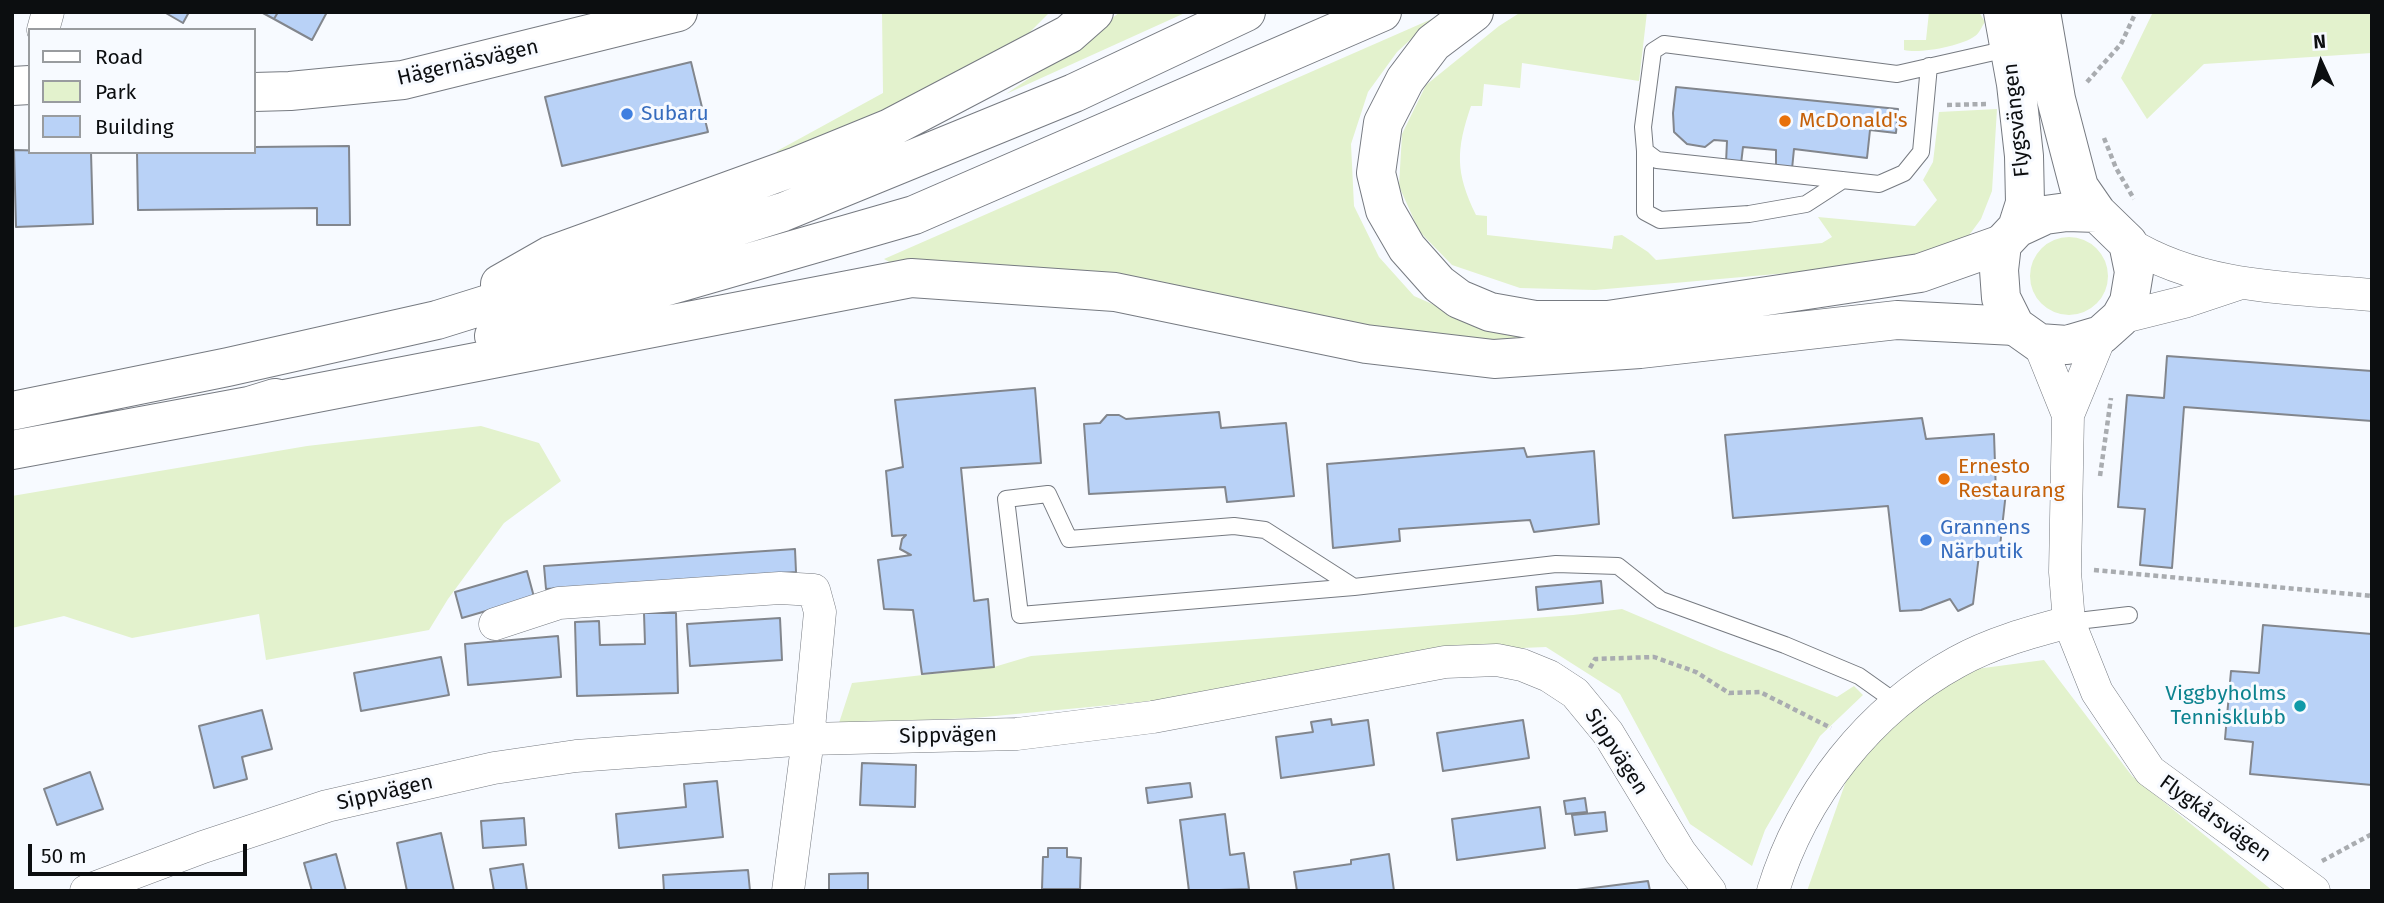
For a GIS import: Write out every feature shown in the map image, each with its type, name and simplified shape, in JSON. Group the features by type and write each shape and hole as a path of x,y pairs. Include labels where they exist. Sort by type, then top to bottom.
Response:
{"main road":[{"name":"Hägernäsvägen","path":"256,92 403,80 678,12"},
{"path":"437,320 551,256 797,166 890,128 1069,34 1094,12"},
{"path":"12,411 228,368 437,320 783,212 1073,93 1246,12"},
{"path":"249,405 914,215 1382,12"},
{"path":"12,450 911,278 1115,292 1366,344 1494,359 1640,349 1897,320 2027,335 2067,345 2111,326 2129,302 2134,272 2128,243 2097,213 2067,212 2045,215 1998,242 1920,272 1608,320 1535,320 1490,312 1459,299 1439,284 1407,248 1385,210 1376,173 1383,123 1405,80 1433,43 1474,12"},
{"name":"Flygsvängen","path":"1998,242 2004,103 2016,84 2026,33"},
{"name":"Flygsvängen","path":"2026,33 2056,99 2079,187 2097,213"},
{"path":"1998,242 2001,298 2027,335"}],"street":[{"path":"2128,243 2152,258 2241,283 2372,295"},
{"path":"2111,326 2241,283"},
{"name":"Flygkårsvägen","path":"2111,326 2068,415 2065,572 2068,622 2097,692 2150,771 2304,883"},
{"name":"Flygkårsvägen","path":"2027,335 2068,415"},
{"path":"495,624 559,603 780,588 814,590 820,612 808,739 788,891"},
{"path":"1773,891 1780,867 1818,793 1857,741 1897,703 1957,662 2033,632 2068,622"},
{"name":"Sippvägen","path":"86,891 202,847 327,806 494,768 576,757 808,739 1017,734 1083,727 1193,710 1446,662 1497,660 1522,665 1549,676 1575,693 1608,733 1680,852 1710,891"}],"lane":[{"path":"1843,180 1806,204 1749,214 1660,220 1645,212 1643,127 1653,51 1664,44 1897,74 2026,33"},
{"path":"1645,150 1657,160 1879,184 1905,173 1922,152 1929,66"},
{"path":"1354,587 1265,530 1234,526 1069,539 1048,494 1006,499 1020,615 1354,587 1556,564 1618,566 1661,600 1859,676 1897,703"},
{"path":"2068,622 2129,615"}],"path":[{"path":"2083,86 2122,44 2136,12"},
{"path":"1926,106 2004,103"},
{"path":"2102,133 2116,168 2138,206"},
{"path":"2098,488 2111,396"},
{"path":"2089,570 2372,596"},
{"path":"1575,693 1595,659 1654,657 1696,672 1729,693 1760,692 1857,741"},
{"path":"2304,883 2372,834"}],"green space":[{"path":"882,12 1050,12 1019,43 921,97 775,162 777,151 883,93"},
{"path":"1120,12 1187,12 1006,94 1071,50"},
{"path":"1521,12 1647,12 1639,81 1522,63 1520,88 1484,84 1482,106 1471,106 1466,122 1460,161 1464,186 1476,215 1487,216 1487,235 1612,249 1614,236 1622,235 1656,260 1822,243 1832,237 1818,217 1915,226 1937,200 1923,180 1933,162 1939,112 1997,109 1992,191 1981,219 1967,238 1940,255 1867,266 1595,290 1520,288 1452,265 1419,231 1399,186 1402,134 1426,85 1499,26"},
{"path":"1929,12 1979,12 1985,22 1976,35 1961,43 1930,50 1904,50 1904,40 1926,40"},
{"path":"2153,12 2372,12 2372,53 2204,64 2147,119 2121,78"},
{"path":"1434,18 1397,52 1368,92 1351,144 1354,206 1379,257 1414,296 1464,318 1585,331 1843,307 1568,341 1471,340 1322,318 1097,271 900,268 884,259"},
{"path":"2069,237 2084,240 2097,248 2105,261 2108,276 2105,291 2097,304 2084,312 2069,315 2054,312 2041,304 2033,291 2030,276 2033,261 2041,248 2054,240"},
{"path":"481,426 539,443 561,481 504,523 448,599 429,630 266,660 259,614 132,638 64,616 12,628 12,496 307,446"},
{"path":"1622,609 1837,697 1854,686 1863,695 1820,736 1765,830 1752,866 1690,824 1620,694 1546,647 1447,651 1152,701 974,718 839,723 852,683 994,667 1031,656"},
{"path":"2044,660 2132,776 2273,891 1807,891 1856,753 1961,671"}],"building":[{"path":"164,12 189,12 183,23"},
{"path":"261,12 278,12 274,19"},
{"path":"278,12 327,12 312,40 274,19"},
{"name":"Subaru","path":"691,62 708,132 562,166 545,97"},
{"name":"McDonald's","path":"1676,87 1898,109 1896,133 1870,130 1867,158 1794,149 1792,169 1776,168 1776,150 1743,147 1741,164 1726,163 1727,141 1714,140 1705,147 1687,144 1674,132"},
{"path":"349,146 350,225 317,225 317,208 138,210 137,154 256,154 256,147"},
{"path":"14,150 28,150 28,154 91,154 93,224 16,227"},
{"path":"2167,356 2372,371 2372,421 2184,407 2172,568 2140,565 2145,509 2118,507 2127,395 2164,398"},
{"path":"1035,388 1041,463 961,468 974,601 988,599 994,667 922,674 913,610 884,609 878,560 911,555 900,549 902,539 906,535 892,536 886,471 903,467 895,400"},
{"path":"1219,412 1221,428 1286,423 1294,496 1227,502 1225,487 1089,494 1084,424 1100,423 1107,415 1119,415 1126,419"},
{"path":"1922,418 1926,439 1994,434 1996,494 2006,492 2000,546 1980,547 1973,604 1958,611 1950,599 1921,610 1900,611 1888,506 1733,518 1725,435"},
{"path":"1524,448 1527,457 1594,451 1599,524 1534,532 1530,520 1399,529 1400,541 1333,548 1327,464"},
{"path":"795,549 796,572 546,589 544,566"},
{"path":"527,571 534,597 462,618 455,592"},
{"path":"1601,581 1603,603 1538,610 1536,587"},
{"path":"644,613 676,613 678,693 577,696 575,622 599,621 600,645 645,644"},
{"path":"780,618 782,660 690,666 687,624"},
{"name":"Viggbyholms Tennisklubb","path":"2263,625 2372,634 2372,785 2250,774 2253,742 2225,739 2231,671 2259,673"},
{"path":"558,636 561,677 468,685 465,644"},
{"path":"441,657 449,695 361,711 354,673"},
{"path":"262,710 272,749 242,757 247,779 214,788 199,726"},
{"path":"1331,719 1332,725 1368,720 1374,765 1281,778 1276,737 1313,732 1311,722"},
{"path":"1523,720 1529,758 1443,771 1437,733"},
{"path":"862,763 916,765 915,807 860,805"},
{"path":"90,772 103,809 57,825 44,789"},
{"path":"717,781 723,837 619,848 616,814 686,807 684,784"},
{"path":"1190,783 1192,797 1148,803 1146,788"},
{"path":"1585,798 1587,812 1566,814 1564,801"},
{"path":"1540,807 1545,848 1457,860 1452,819"},
{"path":"1605,812 1607,831 1575,835 1572,815"},
{"path":"1225,814 1230,855 1244,853 1249,889 1189,891 1180,820"},
{"path":"524,818 526,845 483,848 481,821"},
{"path":"441,833 454,891 407,891 397,843"},
{"path":"1048,848 1067,848 1067,857 1081,858 1080,889 1042,889 1043,857 1048,857"},
{"path":"336,854 346,891 312,891 304,863"},
{"path":"1389,854 1394,891 1297,891 1294,872 1351,864 1351,860"},
{"path":"523,864 527,891 494,891 490,869"},
{"path":"748,870 750,891 664,891 663,875"},
{"path":"868,873 868,891 829,891 829,874"},
{"path":"1648,881 1650,891 1577,890"}],"place":[{"name":"Subaru","path":"627,114"},
{"name":"McDonald's","path":"1785,121"},
{"name":"Ernesto Restaurang","path":"1944,479"},
{"name":"Grannens Närbutik","path":"1926,540"},
{"name":"Viggbyholms Tennisklubb","path":"2300,706"}]}
